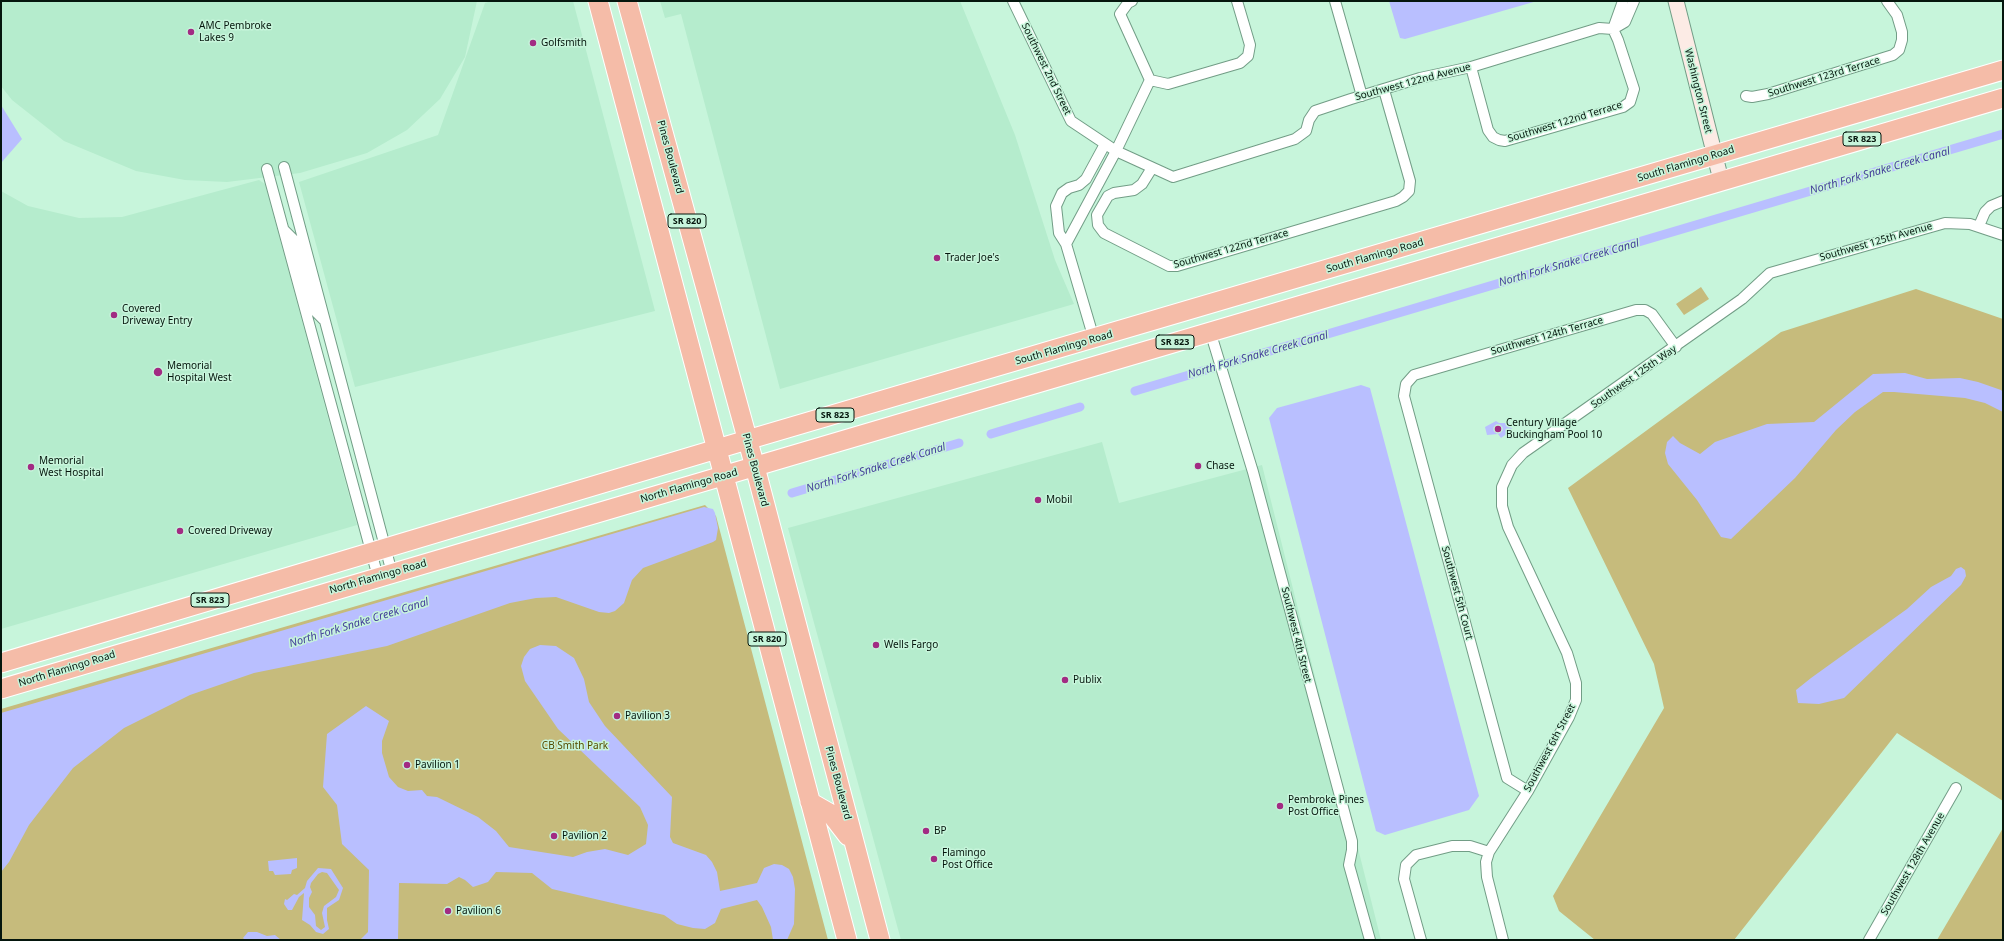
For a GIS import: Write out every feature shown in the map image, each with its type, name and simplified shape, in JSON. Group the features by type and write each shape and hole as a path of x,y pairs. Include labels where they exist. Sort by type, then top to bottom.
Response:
{"highway":[{"name":"SR 820","path":"598,1 847,940"},
{"name":"Pines Boulevard","path":"627,1 755,467 880,940"},
{"name":"South Flamingo Road","path":"747,440 2003,70"},
{"name":"SR 823","path":"755,467 965,403 2003,98"},
{"path":"965,403 991,384 1082,358 1091,349 1094,339"},
{"name":"SR 823","path":"1,663 747,440"},
{"name":"North Flamingo Road","path":"1,689 755,467"},
{"path":"810,802 831,814 854,844"}],"street":[{"name":"Southwest 2nd Street","path":"1013,1 1071,121 1116,151"},
{"path":"1132,1 1128,3 1120,14 1150,80"},
{"path":"1150,80 1168,84 1240,63 1248,56 1250,45 1237,1"},
{"path":"1335,1 1362,96"},
{"path":"1612,29 1623,1"},
{"path":"1612,29 1622,25 1625,22 1634,1"},
{"name":"Washington Street","path":"1676,1 1721,180"},
{"name":"Southwest 123rd Terrace","path":"1746,96 1752,97 1768,94 1886,58 1899,50 1902,40 1901,25 1887,1"},
{"name":"Southwest 122nd Avenue","path":"1116,151 1173,176 1295,139 1306,131 1309,120 1315,111 1420,78 1471,66 1599,28 1612,29"},
{"name":"Southwest 122nd Terrace","path":"1471,66 1488,130 1493,136 1505,141 1623,107 1630,102 1634,89 1618,40 1612,29"},
{"path":"1066,244 1116,151 1150,80"},
{"name":"Southwest 122nd Terrace","path":"1152,168 1142,184 1134,190 1114,192 1108,196 1097,215 1098,225 1104,233 1169,266 1177,266 1396,201 1403,198 1409,191 1410,181 1384,90"},
{"path":"1094,339 1066,244 1059,233 1056,219 1056,206 1058,198 1069,188 1079,185 1086,179 1105,144"},
{"path":"284,166 325,321 385,575"},
{"path":"267,168 284,230 315,311 325,321"},
{"path":"1980,226 1983,215 1991,206 2003,201"},
{"name":"Southwest 125th Avenue","path":"1754,286 1770,273 1945,223 1961,223 1980,226 2003,235"},
{"path":"294,255 385,575"},
{"name":"Southwest 125th Way","path":"1502,487 1512,465 1523,453 1676,347 1742,299 1754,286"},
{"name":"Southwest 124th Terrace","path":"1406,384 1414,375 1636,310 1645,310 1652,314 1676,347"},
{"name":"Southwest 4th Street","path":"1210,331 1255,480 1352,841 1349,865 1370,940"},
{"name":"Southwest 5th Court","path":"1406,384 1404,396 1507,778 1528,791"},
{"name":"Southwest 6th Street","path":"1502,487 1502,506 1508,527 1567,653 1576,683 1576,700 1569,717 1528,791 1489,852 1486,862 1488,877 1503,940"},
{"name":"Southwest 128th Avenue","path":"1869,940 1956,788"},
{"path":"1421,940 1404,879 1406,865 1416,855 1452,846 1470,846 1489,852"}],"shaded area":[{"path":"1,1 477,1 465,57 440,99 407,130 367,153 300,173 227,182 185,180 136,171 64,141 12,100 1,86"},
{"path":"491,1 573,1 655,311 355,387 299,182 438,135 485,3"},
{"path":"660,1 960,1 1015,135 1055,260 1074,304 780,389 681,14 665,18"},
{"name":"Memorial Hospital West","path":"259,180 265,184 357,525 1,629 1,191 28,206 79,218 122,217"},
{"path":"1102,442 1119,503 1262,465 1381,940 901,940 788,528"}],"green space":[{"path":"1701,287 1709,299 1684,315 1676,304"},
{"path":"1916,289 2003,319 2003,801 1897,733 1734,940 1595,940 1559,911 1553,896 1664,708 1654,664 1568,488 1781,332"},
{"name":"CB Smith Park","path":"705,505 716,516 828,940 1,940 1,709"},
{"path":"2003,828 2003,940 1937,940"}],"water":[{"path":"1389,1 1537,1 1405,39 1400,38"},
{"path":"1,105 22,139 1,163"},
{"path":"1905,373 1927,379 1960,378 1978,382 2001,390 2003,392 2003,412 1985,403 1965,398 1883,392 1855,412 1836,430 1795,478 1731,539 1721,537 1697,500 1668,464 1665,453 1667,442 1673,436 1680,443 1700,454 1715,442 1767,424 1814,422 1873,374"},
{"path":"1361,385 1370,388 1479,796 1469,810 1385,835 1376,831 1269,418 1277,408"},
{"name":"Century Village Buckingham Pool 10","path":"1496,421 1499,423 1510,423 1512,430 1501,438 1498,434 1487,435 1485,427"},
{"path":"704,507 713,509 715,513 718,528 716,540 643,568 632,580 624,603 615,611 609,613 599,612 556,597 536,598 510,603 387,646 254,673 190,695 124,728 73,768 29,825 9,862 1,872 1,713"},
{"path":"1961,567 1965,570 1966,576 1961,585 1844,698 1819,704 1798,703 1796,690 1907,609 1931,587 1951,576 1956,569"},
{"path":"540,645 556,646 574,658 584,679 589,702 605,726 672,797 670,837 673,843 706,855 712,862 717,872 720,891 757,883 764,868 774,864 782,865 789,869 793,877 795,889 794,924 787,940 773,940 771,927 762,907 757,900 721,909 715,923 705,929 693,928 677,924 664,915 552,889 532,873 496,872 488,882 473,887 459,877 447,884 399,883 398,940 360,940 368,932 369,870 342,844 337,805 323,787 327,734 366,706 389,721 382,741 382,753 389,777 398,787 408,791 422,790 427,796 437,797 478,817 496,831 509,847 573,857 587,852 605,849 628,855 646,844 648,825 640,807 558,729 525,681 521,666 524,657 530,649"},
{"path":"297,858 297,868 292,870 291,874 275,875 273,871 269,871 268,861"},
{"path":"318,868 331,869 343,888 339,900 327,908 329,929 323,934 316,932 310,925 302,920 304,893 299,897 292,910 288,910 284,904 285,899 287,900 294,894 297,895 305,888 307,881","holes":["322,872 327,873 339,890 336,897 324,906 322,913 325,927 321,930 316,926 315,915 309,907 309,898 312,892 310,887 311,883 318,874"]},
{"path":"248,932 257,932 267,936 275,935 281,940 245,940 243,938"}],"waterway":[{"name":"North Fork Snake Creek Canal","path":"1135,391 2003,134"},
{"name":"North Fork Snake Creek Canal","path":"991,434 1080,407"},
{"name":"North Fork Snake Creek Canal","path":"792,493 959,443"}],"place":[{"name":"AMC Pembroke Lakes 9","path":"191,32"},
{"name":"Golfsmith","path":"533,43"},
{"name":"Trader Joe's","path":"937,258"},
{"name":"Covered Driveway Entry","path":"114,315"},
{"name":"Memorial Hospital West","path":"158,372"},
{"name":"Century Village Buckingham Pool 10","path":"1498,429"},
{"name":"Chase","path":"1198,466"},
{"name":"Memorial West Hospital","path":"31,467"},
{"name":"Mobil","path":"1038,500"},
{"name":"Covered Driveway","path":"180,531"},
{"name":"Wells Fargo","path":"876,645"},
{"name":"Publix","path":"1065,680"},
{"name":"Pavilion 3","path":"617,716"},
{"name":"Pavilion 1","path":"407,765"},
{"name":"Pembroke Pines Post Office","path":"1280,806"},
{"name":"BP","path":"926,831"},
{"name":"Pavilion 2","path":"554,836"},
{"name":"Flamingo Post Office","path":"934,859"},
{"name":"Pavilion 6","path":"448,911"}]}
